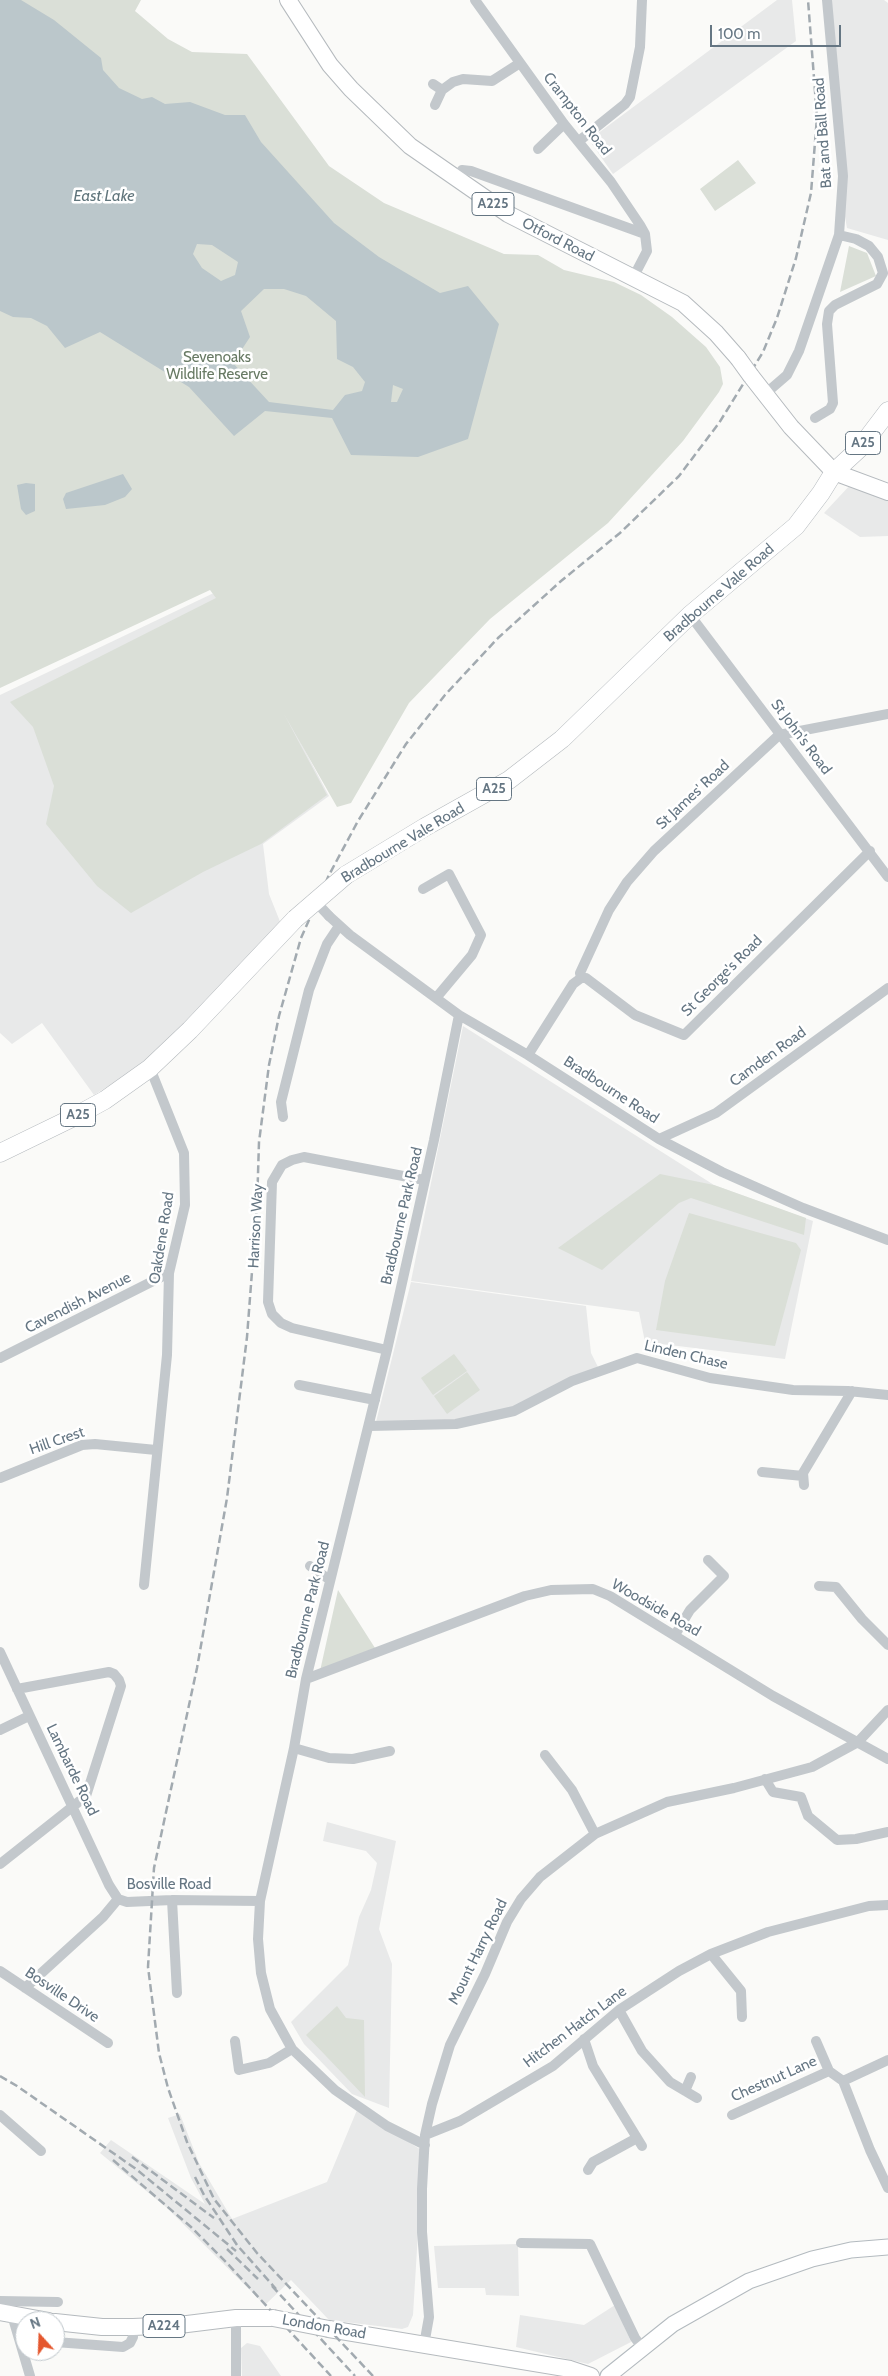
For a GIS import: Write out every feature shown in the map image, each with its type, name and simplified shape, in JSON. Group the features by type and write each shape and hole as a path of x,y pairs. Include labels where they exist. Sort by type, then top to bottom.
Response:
{"highway":[{"name":"A25","path":"834,472 860,448 888,411"},
{"name":"Bradbourne Vale Road","path":"0,1153 53,1129 89,1109 150,1068 196,1024 295,919 346,875 425,827 509,780 585,719 690,615 796,526 834,472"}],"main road":[{"name":"Otford Road","path":"288,0 330,65 351,89 410,146 508,214 683,303 716,333 802,440 834,472"},
{"name":"A225","path":"834,472 888,492"},
{"path":"608,2376 624,2369 642,2347 692,2312 749,2281 827,2255 888,2247"},
{"name":"London Road","path":"65,2323 102,2327 133,2327 179,2325 236,2318 273,2318 424,2345 570,2368 591,2376"}],"street":[{"name":"Crampton Road","path":"475,0 564,124 611,182 645,234 647,251 634,278"},
{"path":"579,141 625,104 630,97 640,47 642,0"},
{"name":"Bat and Ball Road","path":"765,394 787,375 799,351 839,235 843,176 827,0"},
{"path":"435,105 442,90 453,82 462,79 492,81 520,63"},
{"path":"433,84 442,90"},
{"path":"538,149 564,124"},
{"name":"Otford Road","path":"462,170 470,171 645,234"},
{"path":"815,418 830,409 833,403 827,324 830,311 835,305 885,279 880,262 872,249 859,240 839,235"},
{"name":"St John's Road","path":"690,615 888,877"},
{"path":"779,735 888,714"},
{"name":"St James' Road","path":"581,978 580,973 610,910 627,882 654,851 779,735"},
{"name":"St George's Road","path":"581,978 586,978 635,1015 684,1035 870,851"},
{"path":"423,889 449,874 481,934 472,955 436,998"},
{"name":"Bradbourne Road","path":"315,902 339,926 459,1015 528,1055 659,1139 722,1172 804,1208 887,1237"},
{"path":"283,1117 281,1102 309,990 327,944 339,926"},
{"path":"528,1055 573,984 581,978"},
{"name":"Camden Road","path":"659,1139 716,1113 888,988"},
{"name":"Bradbourne Park Road","path":"425,2140 387,2126 335,2090 292,2049 270,2008 265,1990 259,1957 260,1901 294,1748 306,1679 370,1426 434,1140 459,1015"},
{"name":"Oakdene Road","path":"144,1585 167,1355 170,1273 185,1205 184,1153 150,1068"},
{"name":"Harrison Way","path":"387,1350 292,1328 281,1323 272,1314 268,1302 272,1182 282,1166 292,1160 304,1158 424,1180"},
{"name":"Cavendish Avenue","path":"0,1358 170,1273"},
{"name":"Linden Chase","path":"370,1426 456,1424 514,1411 572,1380 637,1358 719,1379 792,1390 852,1391 888,1395"},
{"path":"299,1385 375,1400"},
{"path":"762,1472 804,1480 852,1391"},
{"name":"Hill Crest","path":"0,1478 82,1445 95,1444 156,1450"},
{"path":"675,1635 690,1610 724,1576 708,1560"},
{"path":"310,1566 330,1580"},
{"path":"819,1586 836,1587 862,1619 888,1644"},
{"name":"Woodside Road","path":"306,1679 486,1609 525,1596 551,1590 583,1588 610,1596 773,1696 888,1760"},
{"name":"Lambarde Road","path":"0,1652 109,1886 118,1899"},
{"path":"0,1864 86,1796 121,1686 114,1674 103,1673 17,1690"},
{"name":"Mount Harry Road","path":"425,2140 432,2104 450,2045 485,1974 507,1922 540,1877 595,1834 667,1802 812,1767 858,1742 888,1710"},
{"path":"0,1730 29,1716"},
{"path":"294,1748 329,1758 353,1760 390,1751"},
{"path":"545,1755 572,1790 595,1834"},
{"path":"766,1779 773,1792 801,1797 808,1816 837,1840 856,1839 888,1832"},
{"name":"Bosville Road","path":"25,1988 103,1917 118,1899 127,1902 172,1900 260,1901"},
{"path":"172,1900 177,1993"},
{"name":"Hitchen Hatch Lane","path":"425,2140 553,2066 619,2010 679,1971 711,1954 768,1932 869,1906 888,1905"},
{"path":"711,1954 741,1991 742,2016"},
{"name":"Bosville Drive","path":"0,1971 108,2043"},
{"path":"619,2010 642,2051 670,2082 697,2098"},
{"path":"584,2039 592,2066 639,2142 593,2162 588,2170"},
{"path":"235,2041 240,2070 268,2063 292,2049"},
{"path":"816,2041 829,2071 843,2081 870,2150 888,2188"},
{"path":"843,2081 888,2060"},
{"name":"Chestnut Lane","path":"732,2115 829,2071"},
{"path":"684,2091 691,2077"},
{"path":"0,2115 41,2151"},
{"path":"424,2345 429,2317 422,2232 425,2140"},
{"path":"521,2243 590,2244 635,2338 642,2347"},
{"path":"0,2301 58,2302"},
{"path":"6,2313 30,2376"},
{"path":"236,2318 236,2376"},
{"path":"65,2343 123,2347 130,2343 133,2337 133,2327"}],"shaded area":[{"path":"777,0 792,0 796,41 613,174 589,140"},
{"path":"827,0 884,0 888,3 888,240 847,228"},
{"path":"852,483 888,495 888,536 860,537 824,513"},
{"path":"220,590 329,796 263,844 269,894 281,924 202,1007 142,1065 94,1095 42,1023 12,1044 0,1033 0,695"},
{"path":"463,1026 714,1185 813,1221 785,1359 645,1342 639,1312 411,1281"},
{"path":"411,1282 586,1306 591,1353 599,1369 514,1410 456,1421 376,1422"},
{"path":"327,1822 396,1841 379,1929 392,1964 389,2108 352,2094 304,2044 291,2022 348,1965 359,1917 371,1890 377,1863 366,1851 323,1841"},
{"path":"357,2110 423,2151 413,2315 408,2327 402,2329 329,2320 291,2280 265,2305 167,2208 100,2153 111,2140 205,2204 191,2178 168,2118 180,2114 199,2163 232,2219 327,2182"},
{"path":"518,2244 519,2296 486,2295 485,2288 438,2288 434,2246"},
{"path":"615,2305 631,2342 588,2364 516,2347 520,2315 584,2325"},
{"path":"247,2343 260,2346 281,2376 242,2376 241,2348"}],"green space":[{"name":"Sevenoaks Wildlife Reserve","path":"0,0 141,0 135,11 168,39 192,52 247,54 329,166 384,203 504,254 538,255 564,270 614,282 641,295 672,317 706,347 720,367 723,384 683,441 608,523 490,619 409,703 351,803 337,807 284,714 327,795 261,844 203,872 131,913 97,886 46,824 54,786 33,727 10,702 216,598 210,590 0,688"},
{"path":"738,160 756,183 715,211 700,189"},
{"path":"849,246 867,253 876,276 840,292"},
{"path":"660,1174 714,1185 806,1218 804,1235 691,1198 679,1203 602,1270 558,1248"},
{"path":"689,1213 796,1243 801,1250 775,1346 656,1330 665,1281"},
{"path":"454,1354 467,1371 433,1395 421,1378"},
{"path":"467,1372 480,1390 447,1414 434,1396"},
{"path":"338,1590 375,1648 320,1671"},
{"path":"337,2006 346,2018 364,2020 365,2097 306,2035"}],"water":[{"name":"East Lake","path":"0,0 21,0 54,20 101,58 103,70 119,88 142,99 152,97 165,104 190,102 225,115 245,115 261,142 334,223 379,257 440,293 468,286 499,324 468,439 418,457 351,455 332,418 265,411 234,436 189,387 100,332 65,348 47,326 31,318 13,317 0,311","holes":["197,244 212,245 238,262 235,275 221,281 202,268 193,254","264,289 284,289 306,296 336,321 337,359 353,367 365,382 362,391 345,395 333,410 269,402 233,363 250,337 241,311","393,385 403,389 397,402 391,402"]},
{"path":"123,474 132,489 125,497 105,505 66,509 63,499 66,493"},
{"path":"35,484 35,511 26,515 21,509 17,485"}],"railway":[{"path":"373,2376 257,2253 214,2199 187,2142 168,2088 159,2053 148,1967 154,1868 197,1668 227,1498 247,1337 257,1206 259,1142 269,1065 279,1016 301,938 329,875 358,821 406,744 445,695 498,638 561,581 620,533 679,476 719,423 763,352 777,318 796,258 811,193 817,117 808,0"},
{"path":"0,2076 136,2169 236,2251"},
{"path":"132,2157 214,2218"},
{"path":"113,2160 191,2227 226,2262 331,2376"},
{"path":"195,2177 204,2195 237,2245 276,2289"},
{"path":"227,2249 258,2279"},
{"path":"272,2286 355,2376"}]}
